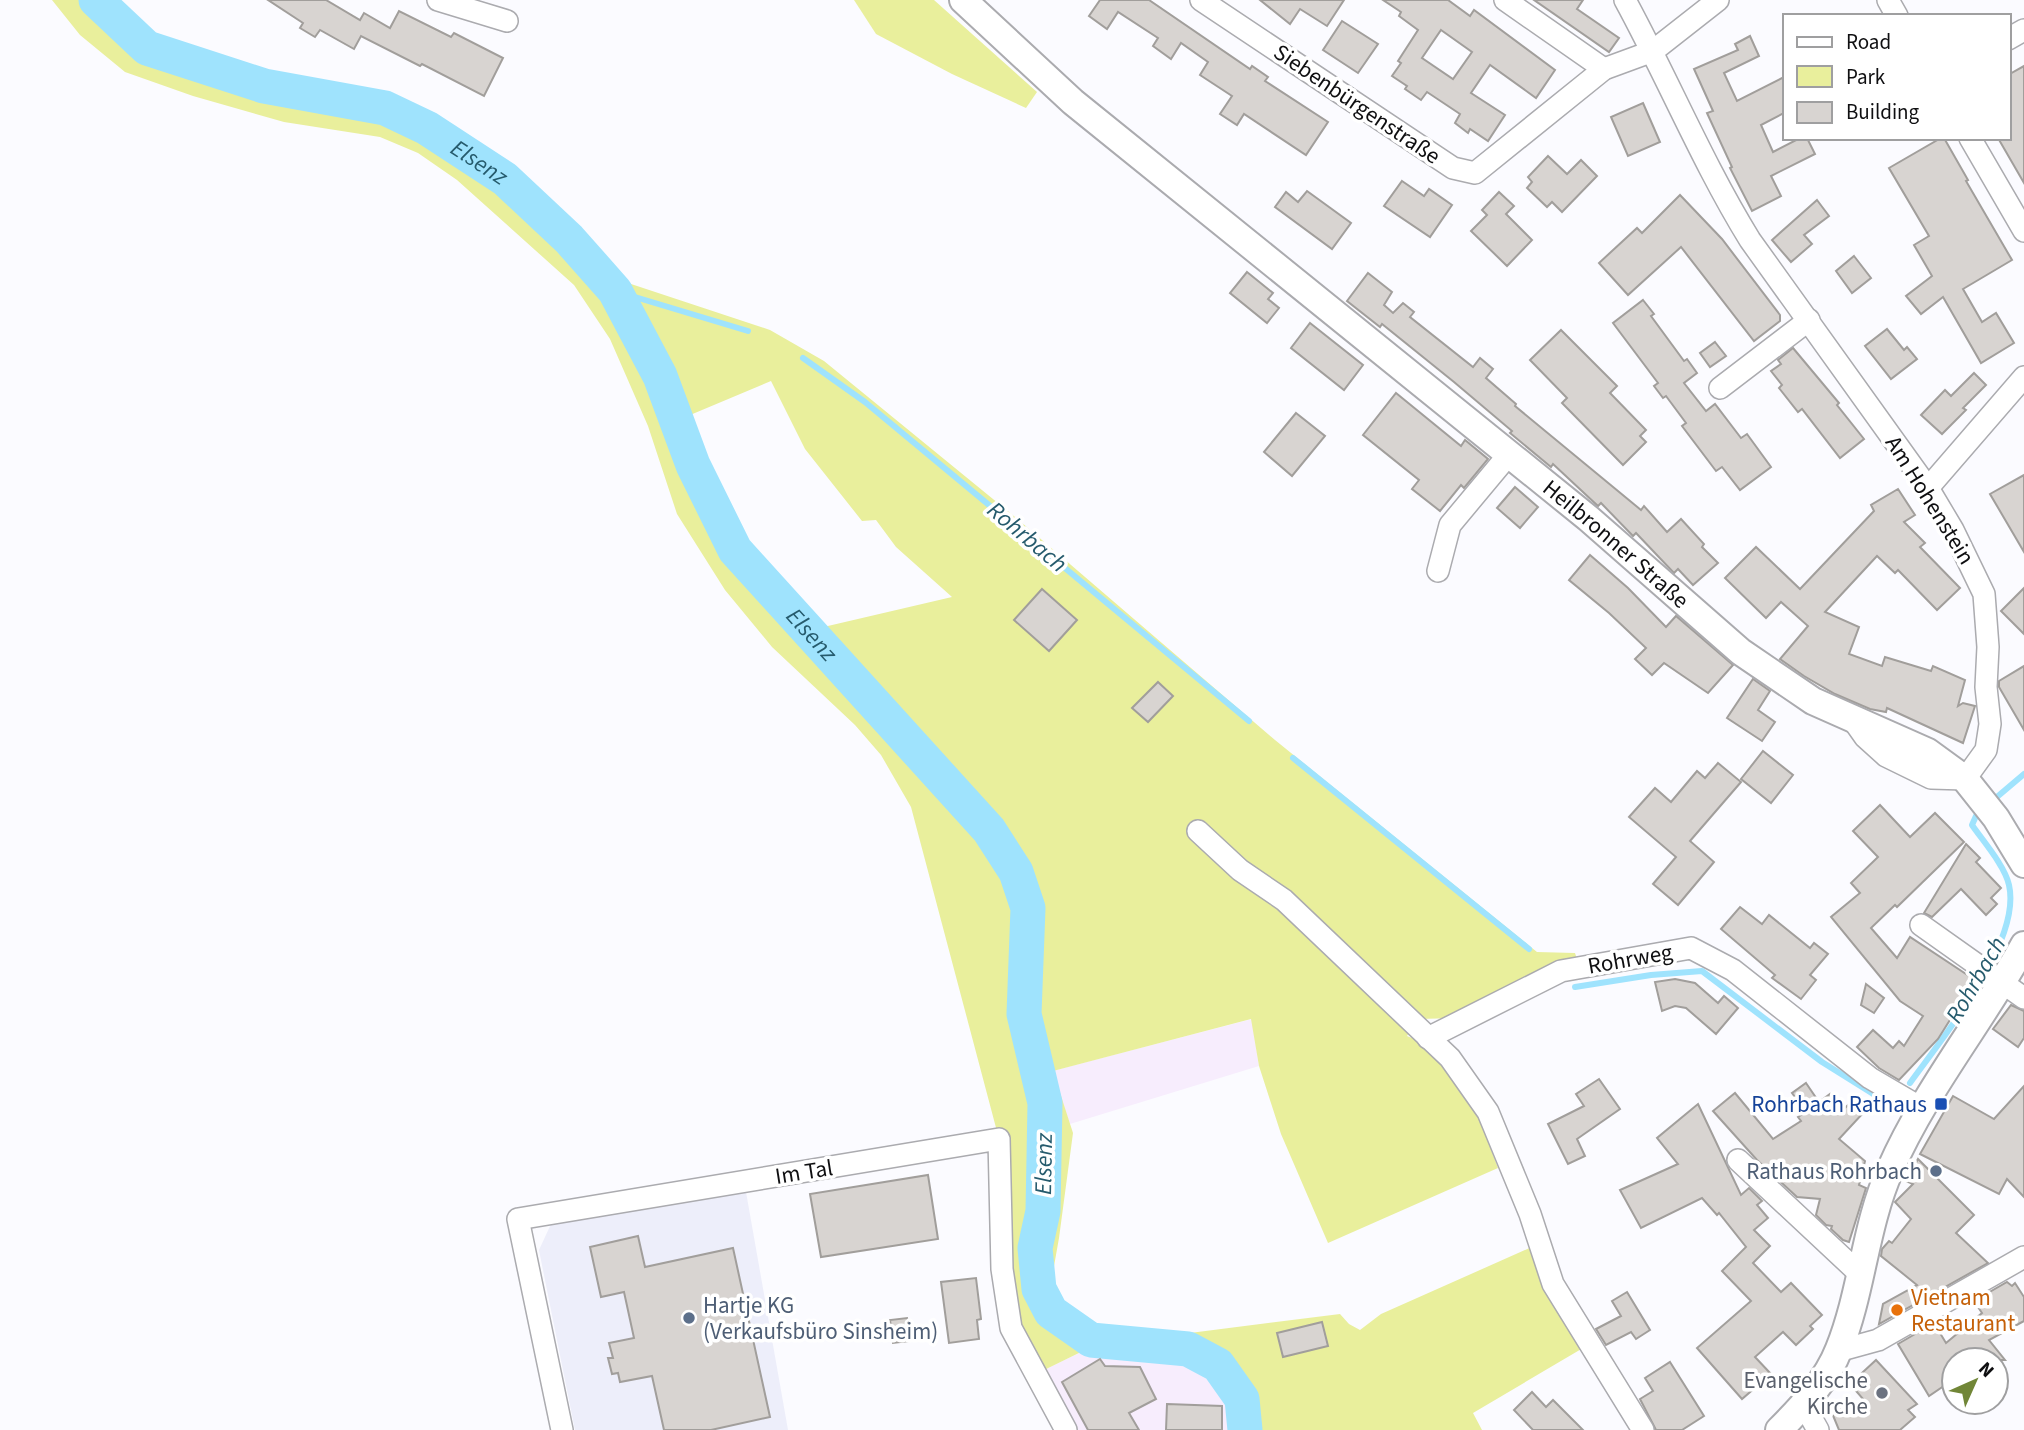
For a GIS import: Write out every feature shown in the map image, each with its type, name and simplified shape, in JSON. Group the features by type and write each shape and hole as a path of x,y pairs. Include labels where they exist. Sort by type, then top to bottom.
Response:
{"main road":[{"name":"Heilbronner Straße","path":"963,0 1073,102 1510,453 1614,539 1741,652 1813,701 1928,752 1981,798 2024,864"},
{"path":"1779,1430 1804,1405 1839,1352 1889,1172 1991,974 2024,945"}],"street":[{"path":"438,0 507,21"},
{"name":"Siebenbürgenstraße","path":"1201,0 1453,168 1475,173 1604,69 1653,51 1718,0"},
{"path":"1505,0 1604,69"},
{"name":"Am Hohenstein","path":"1625,0 1729,206 1750,240 1928,488 1953,530 1984,594 1988,646 1986,687 1990,724 1981,798"},
{"path":"1971,140 2024,231"},
{"path":"1720,388 1809,320"},
{"path":"1928,488 2024,377"},
{"path":"1438,571 1450,526 1510,453"},
{"path":"1198,831 1240,870 1284,900 1450,1058 1488,1112 1530,1214 1553,1284 1643,1430"},
{"path":"1921,925 2024,998"},
{"name":"Rohrweg","path":"1428,1038 1561,971 1691,948 1733,970 1870,1078 1923,1109"},
{"name":"Im Tal","path":"562,1430 518,1219 999,1139 1002,1269 1011,1328 1066,1430"},
{"path":"1738,1160 1861,1276"},
{"path":"1839,1352 1878,1340 2024,1257"},
{"path":"1804,1405 1818,1430"}],"shaded area":[{"path":"1252,1019 1259,1066 1070,1124 1052,1071"},
{"path":"746,1192 788,1430 575,1430 539,1250 551,1224"},
{"path":"1104,1349 1205,1367 1236,1401 1233,1430 1058,1430 1036,1374 1083,1351"}],"green space":[{"path":"52,0 102,0 147,44 261,81 390,105 478,156 578,235 625,282 770,330 824,361 1015,517 1275,740 1537,952 1575,953 1578,962 1458,1018 1418,1019 1407,1036 1429,1045 1478,1115 1498,1168 1328,1243 1281,1134 1259,1066 1251,1019 1053,1071 1073,1133 1048,1300 1076,1325 1182,1334 1340,1314 1349,1324 1360,1330 1381,1314 1534,1246 1583,1348 1473,1413 1482,1430 1233,1430 1236,1401 1205,1367 1104,1349 1083,1351 1036,1374 1011,1328 999,1139 911,807 881,755 855,725 772,647 725,590 677,514 648,426 610,339 574,285 457,180 418,153 380,137 284,122 193,96 125,72 80,35","holes":["771,381 805,449 862,521 876,520 896,547 952,597 815,629 750,552 683,418"]},
{"path":"854,0 934,0 1037,92 1026,108 952,74 876,34"}],"building":[{"path":"268,0 326,0 360,20 364,13 390,28 399,11 451,37 454,33 503,58 484,96 361,36 354,49 320,30 315,37 300,28 303,23"},
{"path":"1100,0 1149,0 1250,69 1252,66 1268,77 1265,81 1328,122 1306,155 1244,114 1237,125 1220,114 1232,96 1200,75 1208,62 1181,43 1171,59 1153,46 1158,38 1118,12 1107,29 1089,16"},
{"path":"1260,0 1344,0 1327,26 1300,9 1290,24"},
{"path":"1383,0 1448,0 1470,16 1474,10 1555,70 1536,98 1490,65 1471,93 1505,115 1488,141 1470,129 1468,133 1455,123 1460,114 1427,92 1421,100 1392,76 1401,63 1398,61 1418,30 1399,16 1401,12","holes":["1441,30 1472,52 1453,79 1422,58"]},
{"path":"1534,0 1583,0 1577,9 1619,38 1609,52"},
{"path":"1342,21 1378,44 1358,73 1323,50"},
{"path":"1750,36 1759,56 1724,73 1737,101 1783,78 1783,114 1761,125 1773,152 1796,140 1808,140 1815,154 1771,176 1781,196 1752,211 1707,113 1713,111 1694,69 1738,50 1735,44"},
{"path":"2024,66 2024,183 1999,140 2010,140 2010,74"},
{"path":"1643,103 1660,142 1628,156 1611,117"},
{"path":"1938,140 1945,140 2012,260 1963,289 1982,322 1996,313 2014,343 1981,363 1943,297 1921,314 1906,296 1932,276 1914,245 1929,236 1889,168"},
{"path":"1548,156 1567,174 1581,160 1597,176 1562,212 1552,202 1547,207 1527,188 1532,182 1528,177"},
{"path":"1402,181 1424,196 1429,189 1452,205 1430,237 1384,206"},
{"path":"1307,191 1351,223 1332,249 1275,207 1286,192 1298,202"},
{"path":"1499,192 1514,206 1506,214 1532,240 1507,266 1471,231 1487,215 1482,210"},
{"path":"1680,195 1722,239 1780,315 1780,321 1754,341 1681,247 1628,295 1599,263 1637,228 1642,233"},
{"path":"1817,200 1829,216 1804,235 1812,244 1791,262 1772,240"},
{"path":"1854,256 1871,278 1852,293 1836,271"},
{"path":"1247,272 1273,293 1268,299 1279,308 1267,323 1230,293"},
{"path":"1368,273 1392,292 1384,305 1393,313 1403,303 1414,312 1410,317 1473,367 1480,358 1493,369 1486,378 1516,404 1515,406 1641,510 1644,506 1667,532 1681,519 1718,563 1693,585 1678,569 1674,573 1636,533 1633,536 1601,503 1598,506 1553,464 1551,467 1454,382 1382,324 1380,327 1347,301"},
{"path":"1643,300 1654,314 1651,316 1684,361 1687,359 1697,373 1684,383 1706,411 1715,404 1741,438 1747,434 1771,467 1740,490 1722,467 1716,471 1682,426 1686,423 1666,396 1663,398 1654,386 1658,383 1613,323"},
{"path":"1310,323 1363,365 1344,390 1291,348"},
{"path":"1887,329 1904,350 1907,347 1917,359 1891,379 1865,346"},
{"path":"1561,330 1617,386 1610,393 1646,430 1640,436 1646,442 1623,465 1562,403 1567,398 1530,360"},
{"path":"1715,342 1726,356 1710,367 1700,353"},
{"path":"1793,348 1839,403 1837,405 1864,439 1840,458 1802,409 1798,412 1779,388 1782,385 1771,371 1781,364 1778,360"},
{"path":"1974,373 1986,385 1942,434 1921,415 1945,390 1951,396"},
{"path":"1396,393 1461,446 1465,440 1488,459 1464,488 1461,485 1440,511 1412,489 1419,480 1363,435"},
{"path":"1296,413 1325,436 1292,476 1264,452"},
{"path":"2024,475 2024,552 1990,494"},
{"path":"1515,487 1538,507 1520,528 1497,508"},
{"path":"1898,489 1915,515 1904,522 1925,543 1920,547 1960,588 1937,610 1898,570 1895,573 1877,556 1825,612 1859,627 1849,654 1882,666 1885,657 1931,671 1933,666 1965,680 1958,706 1963,703 1975,706 1963,743 1887,708 1886,712 1870,709 1835,694 1804,676 1780,659 1808,626 1781,602 1766,618 1725,578 1756,547 1800,589 1874,511 1871,505"},
{"path":"1590,555 1628,588 1666,627 1676,616 1733,665 1708,693 1664,663 1652,675 1635,659 1646,648 1569,580"},
{"path":"2024,588 2024,634 2001,611"},
{"path":"1042,589 1077,620 1049,651 1014,620"},
{"path":"2024,666 2024,730 1999,687 1999,681"},
{"path":"1753,679 1770,691 1758,710 1775,722 1762,741 1727,718"},
{"path":"1158,682 1173,696 1148,722 1132,708"},
{"path":"1763,751 1793,775 1771,803 1741,779"},
{"path":"1718,763 1741,782 1690,841 1714,862 1678,905 1653,884 1676,857 1629,817 1655,788 1671,802 1697,771 1705,778"},
{"path":"1880,805 1910,837 1935,813 1964,842 1897,907 1895,905 1871,928 1897,958 1910,937 1975,980 1938,1039 1899,1080 1879,1068 1857,1047 1873,1030 1893,1048 1899,1041 1904,1046 1923,1016 1900,1001 1831,917 1860,893 1851,883 1878,857 1853,831"},
{"path":"1966,844 1980,858 1976,862 2001,888 1991,898 1997,904 1986,915 1961,889 1932,917 1924,913"},
{"path":"1740,907 1762,924 1769,915 1810,948 1814,943 1828,954 1810,975 1816,980 1801,999 1772,978 1775,975 1721,929"},
{"path":"1675,979 1695,983 1718,1003 1724,996 1738,1008 1716,1034 1686,1008 1675,1006 1662,1011 1655,982"},
{"path":"1866,984 1884,998 1874,1013 1861,1005"},
{"path":"2011,1005 2024,1011 2024,1038 2018,1047 1993,1029"},
{"path":"1599,1079 1620,1109 1577,1139 1585,1156 1568,1164 1548,1124 1584,1106 1576,1094"},
{"path":"1806,1083 1819,1102 1830,1094 1842,1111 1854,1099 1865,1111 1839,1139 1865,1161 1859,1185 1866,1188 1849,1242 1843,1240 1831,1229 1832,1226 1826,1225 1816,1215 1820,1199 1797,1197 1757,1160 1713,1111 1735,1093 1773,1139 1801,1121 1798,1117 1806,1112 1792,1093"},
{"path":"2024,1086 2024,1197 2007,1179 1999,1194 1920,1154 1953,1096 1994,1119"},
{"path":"1698,1104 1741,1195 1749,1188 1762,1201 1757,1205 1768,1218 1754,1230 1770,1246 1753,1263 1781,1292 1791,1283 1822,1315 1810,1326 1813,1329 1796,1345 1783,1332 1755,1357 1771,1374 1742,1399 1697,1348 1751,1301 1722,1271 1746,1247 1719,1213 1717,1215 1702,1198 1641,1228 1620,1190 1678,1164 1657,1138"},
{"path":"1918,1159 1974,1215 1956,1233 1988,1263 1879,1324 1883,1304 1917,1285 1881,1256 1882,1249 1889,1241 1892,1243 1911,1219 1895,1202 1913,1184 1906,1181"},
{"path":"928,1175 938,1239 821,1257 810,1194"},
{"name":"Hartje KG (Verkaufsbüro Sinsheim)","path":"638,1236 645,1267 733,1248 770,1417 711,1430 664,1430 652,1376 620,1382 618,1373 612,1374 608,1358 613,1358 609,1343 634,1338 624,1292 601,1297 590,1247"},
{"path":"976,1278 981,1319 977,1320 979,1339 949,1343 941,1282"},
{"path":"2007,1282 2012,1286 2015,1283 2024,1297 2024,1321 1989,1340 1994,1346 1940,1346 1940,1389 1929,1396 1898,1344 1934,1323 1946,1343 1982,1313 1974,1301"},
{"path":"1627,1292 1650,1330 1636,1339 1631,1332 1606,1345 1596,1329 1621,1316 1612,1301"},
{"path":"907,1318 910,1341 893,1343 890,1320"},
{"path":"1322,1322 1328,1346 1283,1357 1277,1333"},
{"path":"1100,1359 1105,1366 1140,1367 1156,1399 1129,1413 1139,1430 1088,1430 1062,1382"},
{"name":"Evangelische Kirche","path":"1876,1360 1917,1404 1908,1410 1915,1417 1900,1430 1839,1430 1832,1413 1864,1400 1850,1384"},
{"path":"1670,1362 1704,1416 1682,1430 1656,1430 1640,1399 1653,1391 1645,1378"},
{"path":"1532,1392 1546,1407 1553,1400 1583,1430 1533,1430 1514,1410"},
{"path":"1167,1404 1222,1406 1222,1430 1166,1430"}],"waterway":[{"name":"Elsenz","path":"96,0 147,48 264,86 385,108 427,128 505,179 569,239 615,291 660,376 693,465 735,550 989,830 1016,872 1028,908 1024,1014 1045,1103 1043,1211 1035,1248 1039,1289 1051,1312 1091,1340 1188,1349 1218,1365 1242,1399 1245,1430"},
{"name":"Rohrbach","path":"615,291 748,331"},
{"name":"Rohrbach","path":"803,358 865,402 1249,721"},
{"name":"Rohrbach","path":"1293,758 1529,949"},
{"name":"Rohrbach","path":"1991,802 2024,774"},
{"name":"Rohrbach","path":"1910,1083 1977,988 2004,934 2010,908 2007,878 1972,825 1983,810"},
{"name":"Rohrbach","path":"1575,987 1651,975 1702,971 1822,1062 1886,1102"}],"place":[{"name":"Rohrbach Rathaus","path":"1941,1104"},
{"name":"Rathaus Rohrbach","path":"1936,1171"},
{"name":"Vietnam Restaurant","path":"1897,1310"},
{"name":"Hartje KG (Verkaufsbüro Sinsheim)","path":"689,1318"},
{"name":"Evangelische Kirche","path":"1882,1393"}]}
